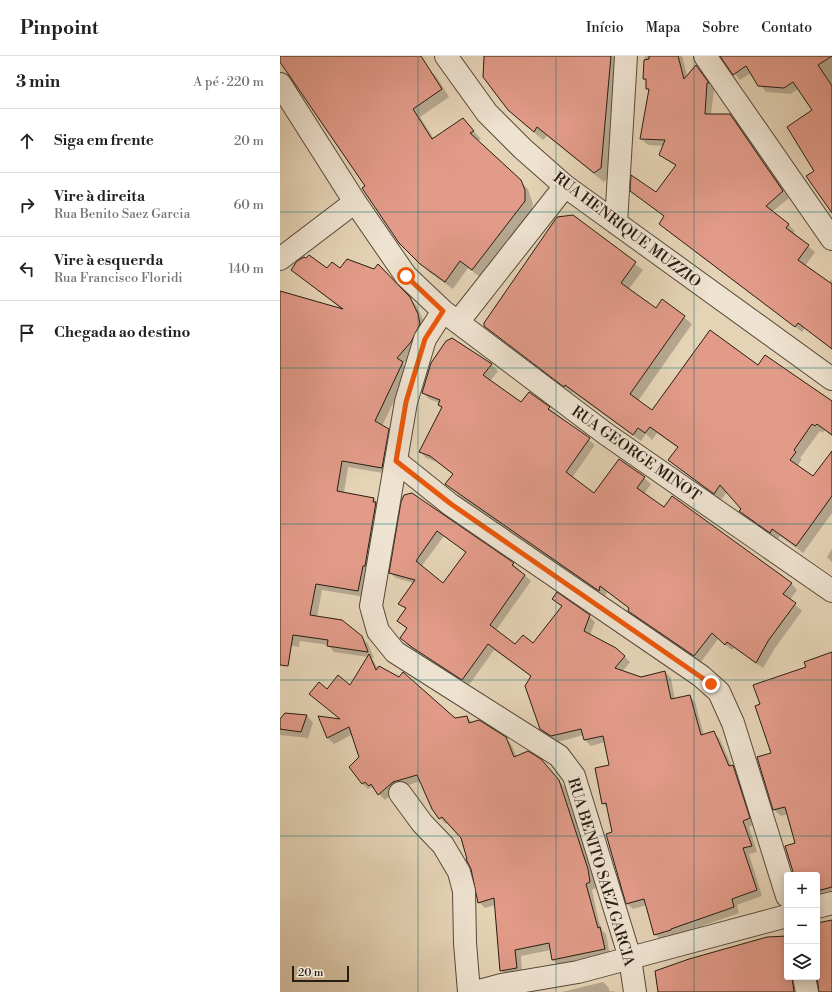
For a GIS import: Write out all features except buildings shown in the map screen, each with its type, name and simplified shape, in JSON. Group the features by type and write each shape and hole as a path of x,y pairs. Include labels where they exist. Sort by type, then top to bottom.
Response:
{"street":[{"path":"616,222 626,56"},
{"path":"705,56 832,239"},
{"name":"RUA HENRIQUE MUZZIO","path":"449,58 488,113 523,149 565,186 832,380"},
{"name":"RUA GEORGE MINOT","path":"280,84 354,202 406,276 450,317 505,360 606,434 832,591"},
{"name":"RUA BENITO SAEZ GARCIA","path":"565,186 450,317 425,339 406,402 371,606 378,631 395,652 559,756 574,776 630,958 635,992"},
{"path":"280,259 354,202"},
{"path":"396,461 451,504 701,676 719,692 733,723 784,886"},
{"path":"400,793 422,823 443,845 459,872 464,891 465,943 469,992"},
{"path":"820,906 832,903"},
{"path":"475,992 501,985 578,972 784,917"},
{"path":"805,980 807,992"}],"route":[{"path":"406,276 443,311 425,339 406,402 396,461 451,504 711,684"}]}
